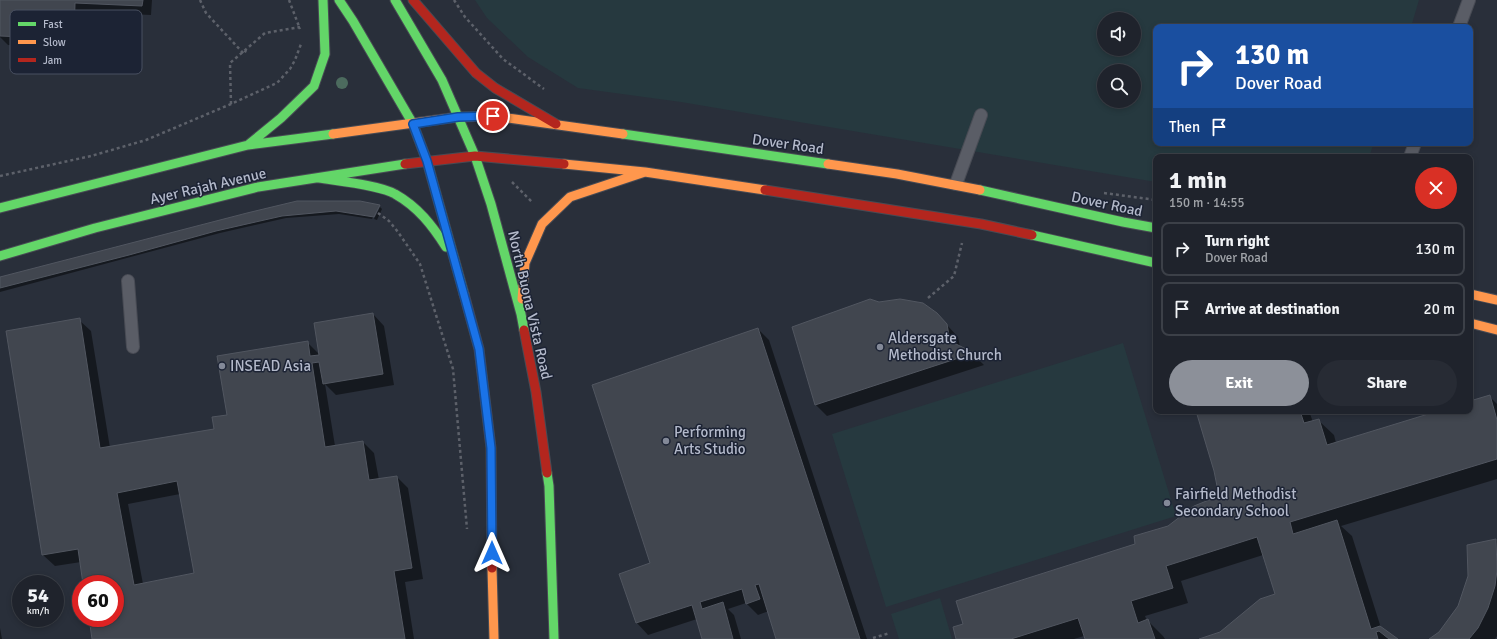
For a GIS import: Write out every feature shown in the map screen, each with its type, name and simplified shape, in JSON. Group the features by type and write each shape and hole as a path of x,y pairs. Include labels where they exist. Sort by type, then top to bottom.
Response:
{"street":[{"path":"248,145 281,118 314,86 325,54 323,0"},
{"path":"339,0 353,21 413,124 427,161 479,349 491,448 494,639"},
{"name":"North Buona Vista Road","path":"395,0 442,80 475,156 491,204 521,314 536,392 549,486 554,639"},
{"path":"413,0 476,73 495,88 556,124"},
{"name":"Dover Road","path":"413,124 458,117 493,116 556,124 898,174 956,184 1153,227"},
{"name":"Ayer Rajah Avenue","path":"0,208 248,145 413,124"},
{"path":"427,161 475,156 645,172 974,223 1153,262"},
{"name":"Ayer Rajah Avenue","path":"0,256 95,228 258,186 427,161"},
{"path":"521,314 525,263 542,224 570,197 645,172"},
{"path":"320,178 374,187 394,193 416,209 430,224 454,259"},
{"path":"1473,295 1497,300"},
{"path":"1473,324 1497,330"}],"lane":[{"path":"1460,24 1468,0"},
{"path":"956,184 981,116"},
{"path":"128,281 134,347"}],"path":[{"path":"200,0 206,13 244,54 247,48"},
{"path":"289,0 300,27 300,33"},
{"path":"454,0 465,16 488,43 503,59 515,67"},
{"path":"231,104 230,63 265,33 300,27"},
{"path":"0,176 91,156 146,140 231,104 277,83 290,69 295,60 301,46 301,39"},
{"path":"507,177 537,206"},
{"path":"377,213 389,221 420,264 453,369 467,533"},
{"path":"928,298 954,276 964,237"},
{"path":"873,638 890,633"}],"shaded area":[{"path":"475,0 1419,0 1412,24 1153,24 1153,146 1373,146 1370,154 1153,154 1153,181 681,102 578,88 528,57 487,18"},
{"path":"1123,343 1176,516 886,607 832,434"},
{"path":"940,598 952,639 899,639 891,614"}],"building":[{"path":"0,0 143,0 142,6 75,3 75,10 10,10 10,36 0,36"},
{"path":"297,201 360,201 380,205 374,217 336,211 282,216 216,231 0,288 0,277"},
{"name":"Aldersgate Methodist Church","path":"870,299 879,302 900,299 923,303 937,313 947,324 950,341 974,353 815,405 792,327"},
{"path":"373,313 383,374 323,384 319,362 312,363 325,447 363,441 369,480 397,476 412,568 394,571 405,639 92,639 90,627 124,627 124,575 82,575 78,549 42,555 6,331 80,318 100,448 214,429 212,417 227,415 217,356 308,341 310,356 319,355 314,323","holes":["177,481 194,573 134,585 117,493"]},
{"path":"758,328 860,639 776,639 759,584 755,585 760,599 746,604 742,589 700,602 702,609 723,602 733,639 702,639 692,605 636,623 619,574 650,563 592,385"},
{"path":"1490,395 1497,420 1497,459 1290,522 1293,534 1337,520 1371,629 1380,626 1398,639 1389,639 1379,631 1376,632 1378,639 1199,639 1220,632 1260,599 1275,594 1257,537 1166,566 1173,588 1131,601 1138,623 1148,619 1155,639 1085,639 1078,618 1011,639 956,639 953,627 963,624 956,601 1135,544 1134,536 1168,526 1194,506 1219,496 1214,471 1197,414 1301,414 1304,423 1319,419 1327,445 1428,414 1473,414 1473,400"},
{"path":"1496,539 1497,570 1495,586 1488,608 1478,628 1469,639 1429,639 1439,632 1458,606 1468,576 1467,545"}],"traffic: fast":[{"path":"248,145 281,118 314,86 325,54 323,0"},
{"path":"339,0 353,21 413,124 427,161 464,294"},
{"path":"395,0 442,80 475,156 491,204 524,330"},
{"path":"0,208 248,145 333,134"},
{"path":"623,134 828,164"},
{"path":"0,256 95,228 258,187 405,164"},
{"path":"319,178 379,188 395,194 411,205 424,217 446,247"},
{"path":"980,190 1153,227"},
{"path":"1032,235 1153,262"},
{"path":"547,473 549,486 554,639"}],"traffic: slow":[{"path":"333,134 458,117 493,116 623,134"},
{"path":"564,164 645,172 765,190"},
{"path":"828,164 897,174 980,190"},
{"path":"522,299 525,263 542,224 570,197 645,172"},
{"path":"1473,295 1497,300"},
{"path":"1473,324 1497,330"},
{"path":"492,568 494,639"}],"traffic: jam":[{"path":"413,0 476,73 495,88 556,124"},
{"path":"405,164 475,156 564,164"},
{"path":"765,190 981,224 1032,235"},
{"path":"464,294 479,349 491,448 492,568"},
{"path":"524,330 536,392 547,473"}],"place":[{"name":"Aldersgate Methodist Church","path":"880,347"},
{"name":"INSEAD Asia","path":"222,366"},
{"name":"Performing Arts Studio","path":"666,441"},
{"name":"Fairfield Methodist Secondary School","path":"1167,503"}],"route":[{"path":"492,553 491,448 479,349 427,161 413,124 458,117 493,116"}]}
